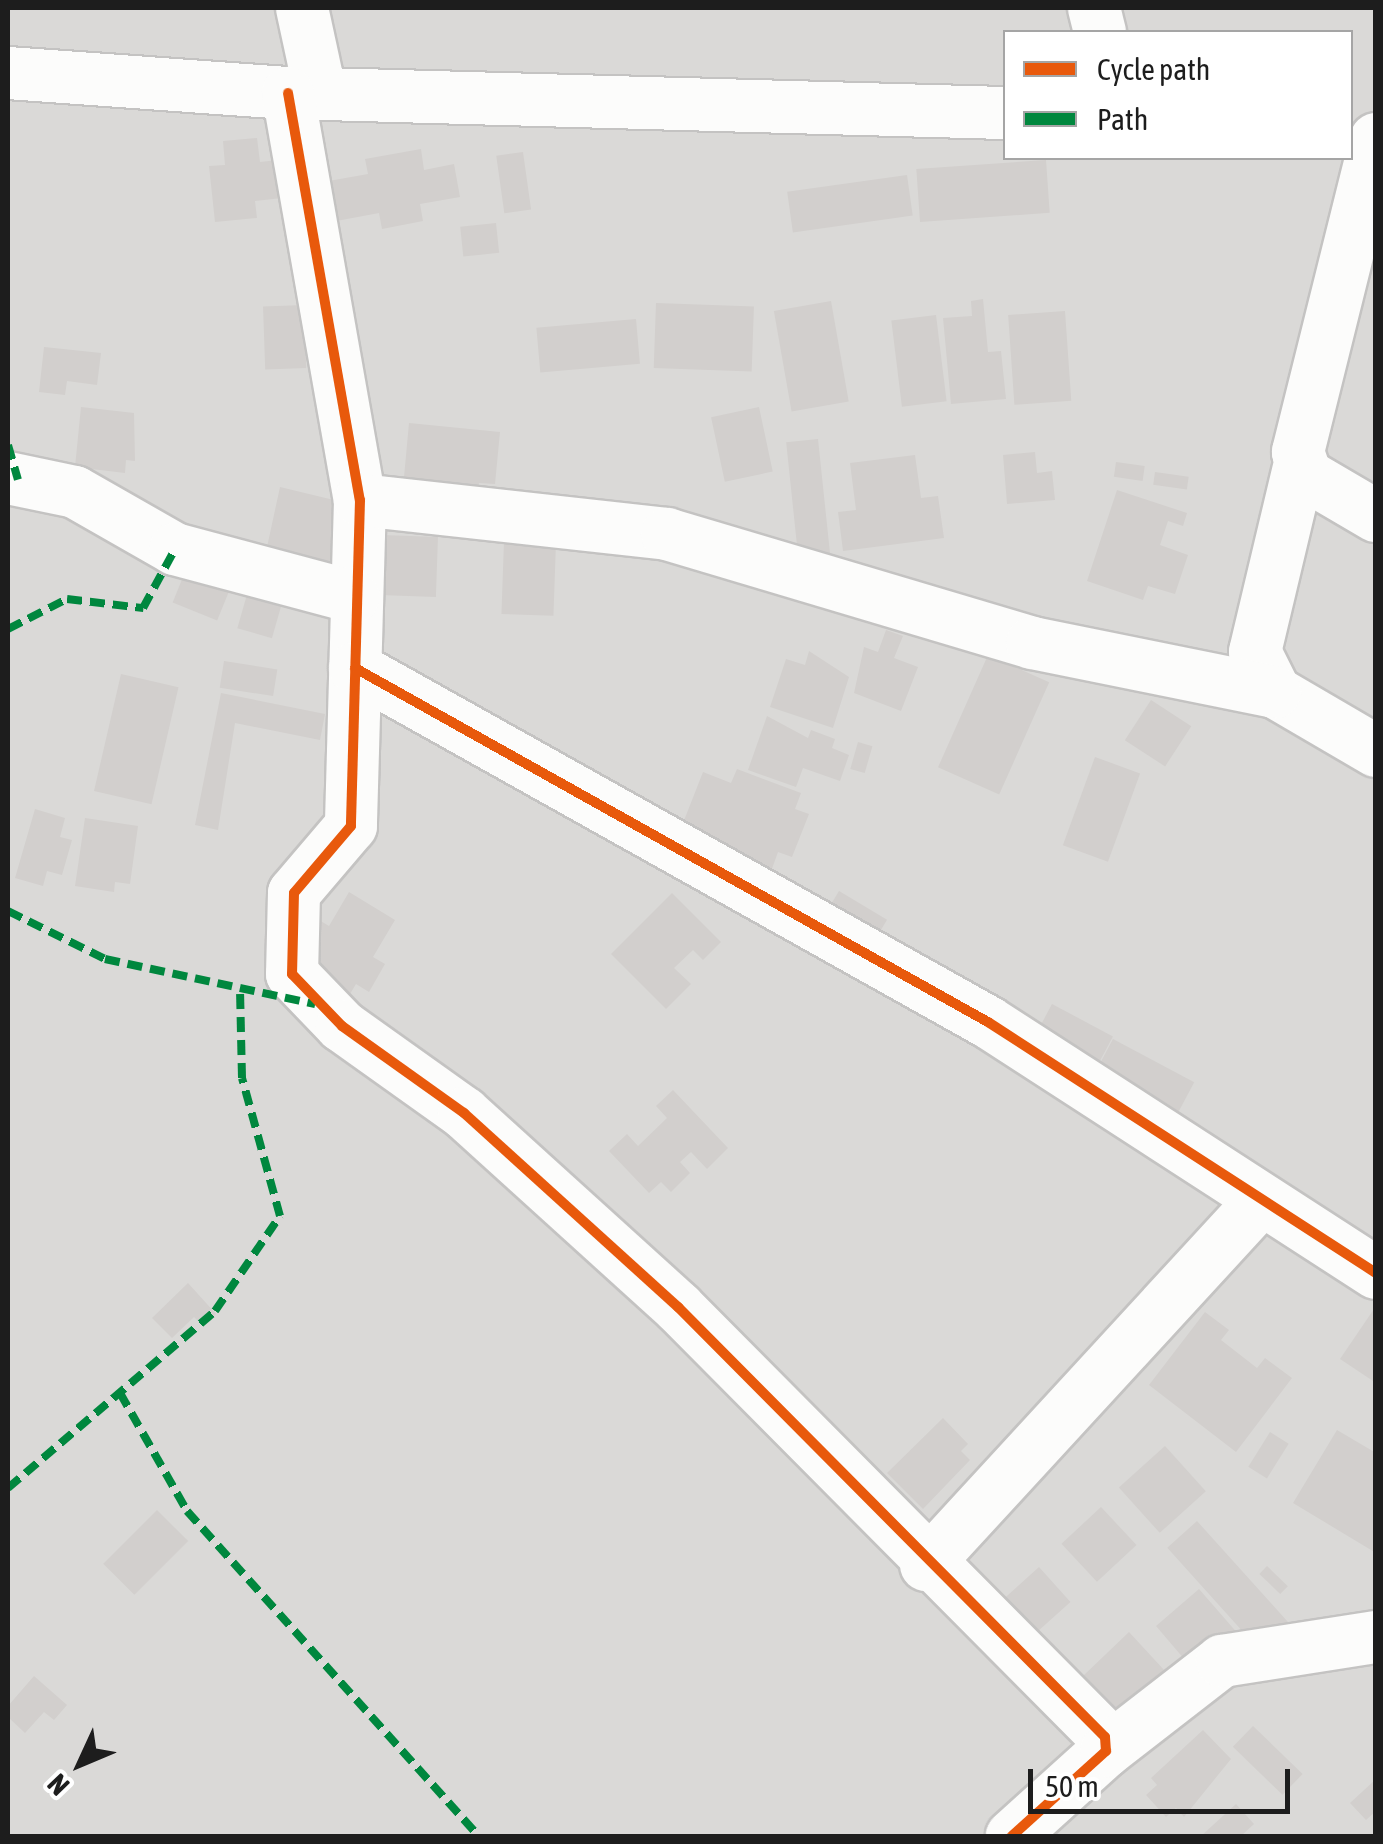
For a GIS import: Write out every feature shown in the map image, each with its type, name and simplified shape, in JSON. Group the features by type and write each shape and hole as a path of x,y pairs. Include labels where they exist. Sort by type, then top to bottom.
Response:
{"street":[{"path":"320,18 304,92 360,500 354,597 351,826 294,893 292,974 342,1026 464,1113 678,1307 926,1565 1104,1737 1106,1752"},
{"path":"8,73 304,92 1003,112"},
{"path":"1275,692 1255,652 1376,139"},
{"path":"1300,462 1317,484 1376,516"},
{"path":"8,478 75,492 175,549 354,597"},
{"path":"360,500 667,534 1032,643 1275,692 1376,751"},
{"path":"355,668 988,1022 1260,1202 1375,1270"},
{"path":"926,1565 1260,1202"},
{"path":"1012,1836 1106,1752 1222,1661 1376,1637"}],"shaded area":[{"path":"8,8 1375,8 1375,1836 8,1836"}],"building":[{"path":"257,138 260,162 287,159 291,197 255,201 257,218 215,222 209,166 225,165 223,141"},
{"path":"421,149 424,170 454,164 460,197 420,204 423,221 382,229 379,213 331,222 323,182 368,174 365,159"},
{"path":"523,152 531,209 504,213 496,156"},
{"path":"1046,160 1050,213 920,222 916,169"},
{"path":"907,175 913,216 793,232 787,192"},
{"path":"496,223 499,253 463,257 460,227"},
{"path":"983,299 988,352 1001,351 1006,399 951,404 943,318 972,316 971,301"},
{"path":"831,301 849,401 792,412 774,311"},
{"path":"656,303 754,306 752,371 654,368"},
{"path":"304,305 306,368 265,369 263,306"},
{"path":"1065,311 1071,401 1014,405 1008,315"},
{"path":"936,315 947,401 902,407 891,320"},
{"path":"636,319 640,364 540,373 536,328"},
{"path":"44,347 101,353 97,385 67,381 65,395 39,392"},
{"path":"81,407 134,413 135,461 126,460 125,473 75,467"},
{"path":"759,407 773,472 725,482 711,417"},
{"path":"409,423 500,432 495,484 479,483 478,495 403,488"},
{"path":"818,439 831,562 799,566 786,442"},
{"path":"1035,452 1037,473 1052,471 1055,500 1007,504 1003,455"},
{"path":"915,455 921,498 938,496 944,538 843,551 838,512 856,510 850,463"},
{"path":"1116,462 1145,466 1143,481 1114,477"},
{"path":"1155,472 1189,477 1187,490 1153,485"},
{"path":"280,487 338,501 331,534 342,537 333,576 264,561"},
{"path":"1117,490 1187,513 1183,526 1168,521 1160,545 1188,555 1175,594 1148,586 1143,600 1087,581"},
{"path":"382,535 438,537 436,597 380,595"},
{"path":"504,541 556,543 553,616 501,614"},
{"path":"185,572 230,590 217,621 173,603"},
{"path":"250,584 285,594 272,638 237,628"},
{"path":"886,630 903,636 894,658 918,667 901,711 854,693 864,647 878,652"},
{"path":"809,651 849,677 833,728 770,707 786,659 805,665"},
{"path":"988,655 1049,682 999,795 938,767"},
{"path":"224,661 277,669 273,696 220,688"},
{"path":"121,674 178,687 151,804 94,791"},
{"path":"221,693 325,714 320,740 235,723 218,830 195,825"},
{"path":"1151,700 1191,726 1165,766 1125,740"},
{"path":"767,716 808,738 811,730 835,739 832,748 849,755 840,781 803,768 796,787 748,770"},
{"path":"858,742 872,746 865,773 850,769"},
{"path":"1095,757 1140,773 1108,862 1063,845"},
{"path":"737,769 801,793 795,809 809,814 792,857 778,852 769,877 700,850 707,832 683,823 703,772 731,783"},
{"path":"35,809 65,818 60,837 72,840 62,875 47,871 43,886 15,878"},
{"path":"85,818 138,826 130,884 115,882 114,892 75,886"},
{"path":"839,891 887,920 871,946 823,918"},
{"path":"349,892 395,920 373,957 385,964 369,992 356,984 347,999 307,974 319,920 329,926"},
{"path":"672,893 721,942 703,960 693,950 674,968 691,984 666,1009 611,954"},
{"path":"1052,1004 1113,1036 1092,1075 1031,1043"},
{"path":"1113,1039 1194,1082 1174,1121 1092,1078"},
{"path":"673,1090 728,1148 707,1169 691,1152 680,1162 690,1173 671,1192 661,1182 649,1193 609,1151 627,1134 638,1146 667,1118 656,1106"},
{"path":"188,1283 216,1314 203,1326 194,1317 172,1338 152,1318"},
{"path":"1376,1306 1376,1383 1340,1359"},
{"path":"1205,1312 1229,1330 1221,1340 1257,1368 1265,1358 1292,1378 1236,1452 1149,1385"},
{"path":"943,1418 968,1444 961,1451 970,1460 923,1509 887,1473"},
{"path":"1337,1430 1376,1453 1376,1553 1293,1503"},
{"path":"1270,1432 1289,1444 1267,1478 1248,1467"},
{"path":"1165,1446 1206,1491 1160,1533 1119,1487"},
{"path":"1101,1507 1136,1545 1097,1582 1062,1544"},
{"path":"157,1510 188,1541 134,1595 103,1564"},
{"path":"1197,1521 1290,1624 1260,1651 1167,1548"},
{"path":"1267,1566 1288,1586 1280,1594 1259,1574"},
{"path":"1039,1567 1070,1602 1026,1642 994,1607"},
{"path":"1199,1589 1246,1643 1191,1667 1156,1626"},
{"path":"1129,1632 1165,1671 1143,1692 1133,1729 1083,1676"},
{"path":"34,1676 67,1705 54,1720 44,1712 25,1733 8,1717 8,1706"},
{"path":"1253,1726 1303,1774 1282,1795 1233,1747"},
{"path":"1203,1730 1231,1759 1184,1817 1176,1808 1166,1817 1146,1795 1157,1785 1151,1778"},
{"path":"1376,1779 1376,1811 1366,1820 1350,1803"},
{"path":"1236,1804 1254,1824 1241,1836 1201,1836"}],"marked path":[{"path":"8,445 18,480"},
{"path":"8,629 67,599 143,608 175,549"},
{"path":"8,911 105,959 315,1004"},
{"path":"8,1488 215,1311 280,1216 242,1078 240,991"},
{"path":"120,1393 187,1511 479,1836"}],"cycle path":[{"path":"288,93 360,500 351,826 294,893 292,974 342,1026 464,1113 678,1307 1105,1737 1106,1751 1012,1836"},
{"path":"355,668 988,1022 1376,1273"}]}
